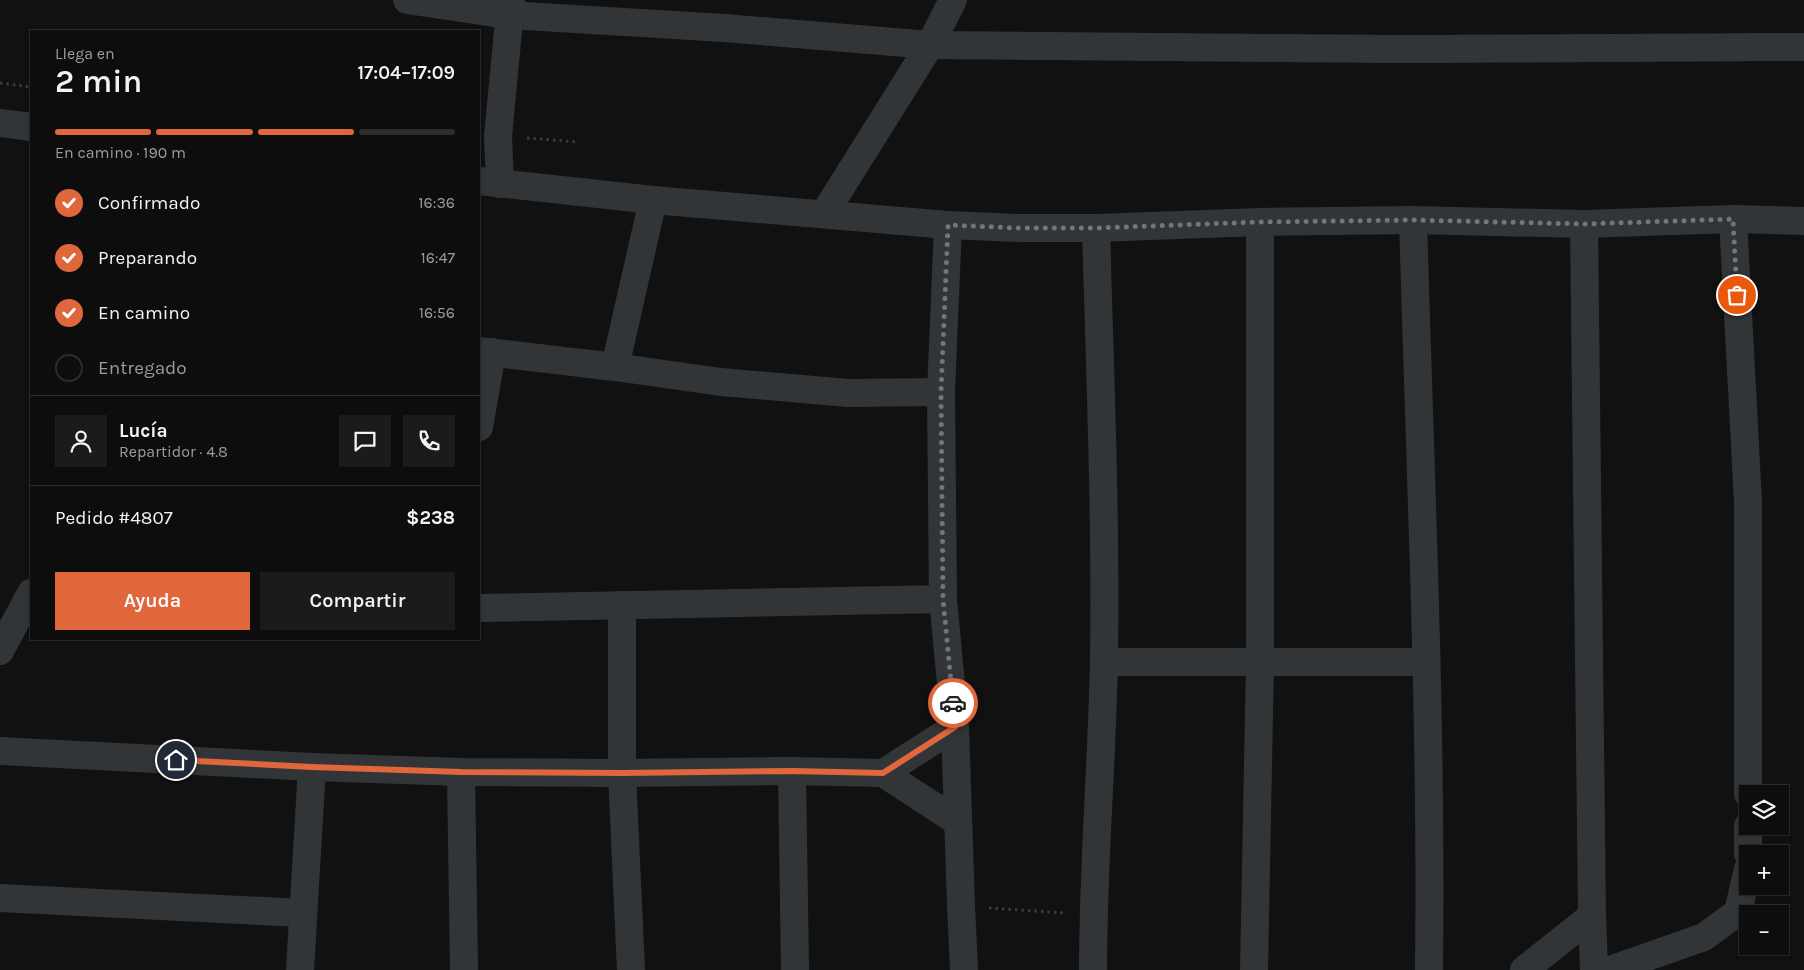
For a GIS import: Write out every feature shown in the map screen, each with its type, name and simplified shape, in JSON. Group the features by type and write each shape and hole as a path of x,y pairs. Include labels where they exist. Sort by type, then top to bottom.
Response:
{"street":[{"path":"407,0 930,45 1402,49 1804,47"},
{"path":"824,214 930,45 953,0"},
{"path":"510,8 498,136 490,182 653,200 948,225 1018,228 1096,228 1260,222 1413,220 1584,224 1733,219 1804,221"},
{"path":"0,123 30,127"},
{"path":"615,367 653,200"},
{"path":"1733,219 1748,502 1748,785"},
{"path":"1413,220 1426,662 1430,907 1429,970"},
{"path":"1254,970 1260,661 1260,222"},
{"path":"1584,224 1594,970"},
{"path":"948,225 941,392 943,599 955,727 960,905 964,970"},
{"path":"1093,970 1093,915 1104,662 1105,567 1096,228"},
{"path":"480,414 485,352 615,367 720,382 848,393 941,392"},
{"path":"0,651 30,599"},
{"path":"480,608 943,599"},
{"path":"622,605 622,773 631,970"},
{"path":"1104,662 1426,662"},
{"path":"883,773 955,727"},
{"path":"0,751 312,767 461,772 792,771 883,773 958,822"},
{"path":"300,970 312,767"},
{"path":"792,771 795,970"},
{"path":"461,772 464,970"},
{"path":"1610,970 1704,937 1738,912 1742,895"},
{"path":"0,898 302,913"},
{"path":"1524,970 1592,916"}],"path":[{"path":"0,83 30,86"},
{"path":"960,905 1093,915"}],"way so far":[{"path":"953,703 943,599 941,392 948,225 1018,228 1096,228 1260,222 1413,220 1584,224 1733,219 1737,295"}],"route":[{"path":"176,760 461,772 792,771 883,773 955,727 953,703"}]}
